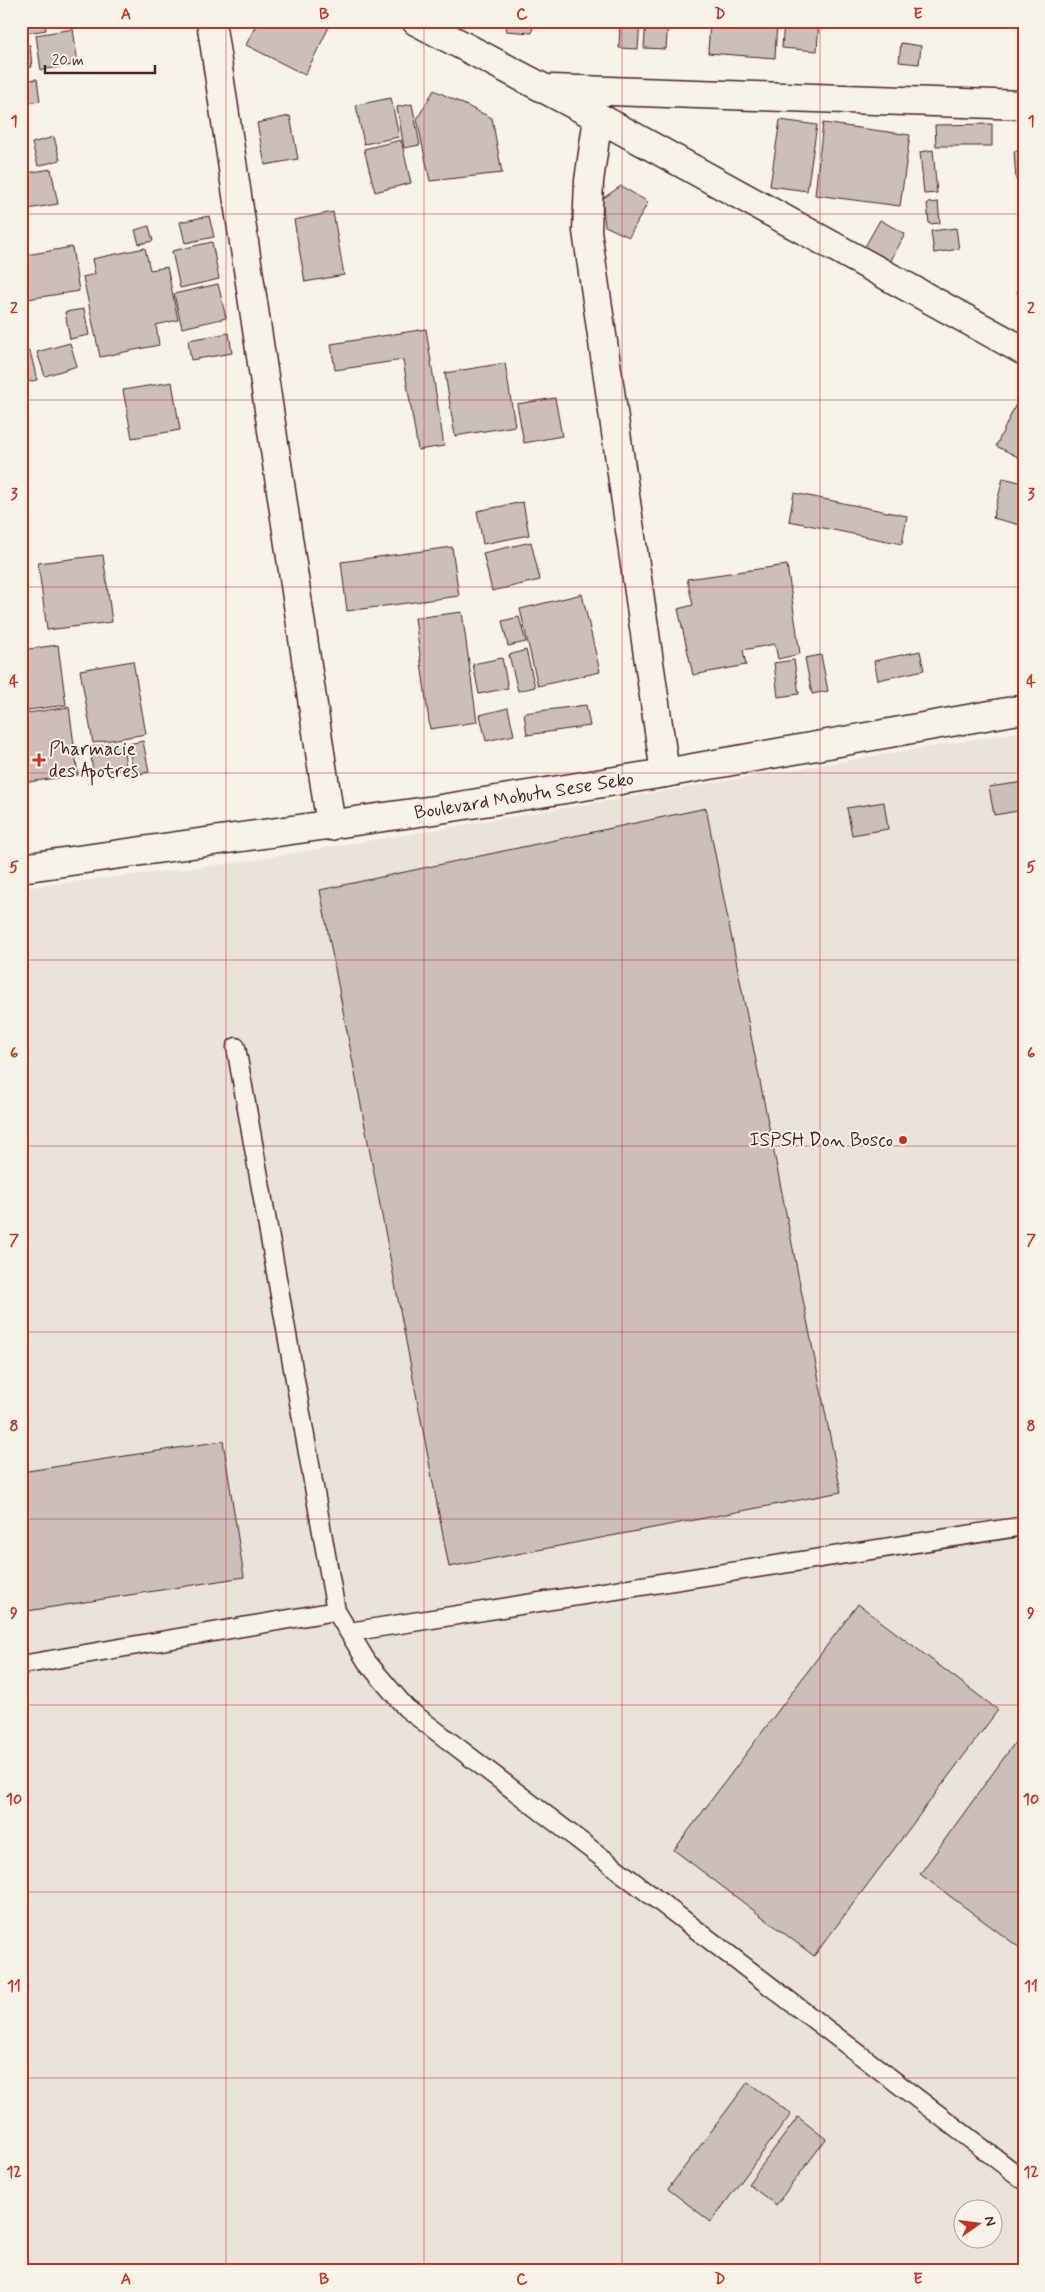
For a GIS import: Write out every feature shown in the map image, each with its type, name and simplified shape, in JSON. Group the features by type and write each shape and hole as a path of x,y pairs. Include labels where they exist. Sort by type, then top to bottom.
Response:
{"street":[{"path":"211,21 331,826"},
{"path":"416,21 598,117 1024,351"},
{"path":"544,89 1024,105"},
{"path":"598,117 589,181 587,232 665,773"},
{"name":"Boulevard Mobutu Sese Seko","path":"21,868 331,826 665,773 1024,709"}],"lane":[{"path":"236,1047 336,1610 366,1662 406,1708 1024,2180"},
{"path":"349,1632 1024,1526"},
{"path":"21,1665 336,1610"}],"shaded area":[{"path":"1024,731 1024,2271 21,2271 21,888 235,863"}],"building":[{"path":"21,21 45,21 46,30 21,34"},
{"path":"51,21 85,21 52,26"},
{"path":"258,21 327,21 331,23 305,75 246,45"},
{"path":"507,21 533,21 532,33 506,31"},
{"path":"620,21 640,21 638,49 619,48"},
{"path":"646,21 668,21 666,49 644,48"},
{"path":"710,21 777,21 775,58 708,53"},
{"path":"784,21 819,21 817,51 782,48"},
{"path":"73,29 78,64 41,70 36,35"},
{"path":"901,43 921,46 919,64 899,62"},
{"path":"30,45 32,67 21,67 21,46"},
{"path":"37,79 40,101 21,104 21,81"},
{"path":"434,90 492,118 502,173 430,181 417,119"},
{"path":"391,98 399,137 364,144 356,105"},
{"path":"412,104 420,145 404,148 397,107"},
{"path":"290,116 298,159 265,165 257,123"},
{"path":"780,120 817,125 807,191 770,186"},
{"path":"823,123 910,135 900,206 815,195"},
{"path":"992,124 992,146 936,146 935,125"},
{"path":"54,137 60,160 38,166 32,143"},
{"path":"401,140 411,183 375,192 364,149"},
{"path":"933,150 937,193 924,194 920,152"},
{"path":"1014,151 1024,151 1024,180 1016,180"},
{"path":"51,169 58,204 21,210 21,174"},
{"path":"621,186 648,202 629,237 605,226 602,199"},
{"path":"938,202 940,223 929,224 927,203"},
{"path":"333,212 344,275 305,282 294,220"},
{"path":"209,216 214,237 185,243 180,222"},
{"path":"880,220 905,234 888,266 862,252"},
{"path":"149,226 153,241 139,244 135,230"},
{"path":"956,228 959,249 934,253 931,231"},
{"path":"212,242 219,279 180,288 172,251"},
{"path":"72,247 79,291 21,300 21,256"},
{"path":"145,248 150,270 167,267 178,320 156,325 159,345 100,357 83,277 95,274 92,259"},
{"path":"218,284 226,318 182,328 174,294"},
{"path":"1024,290 1024,326 1017,291"},
{"path":"84,309 89,335 70,339 65,312"},
{"path":"426,329 444,446 418,450 403,360 335,370 331,344"},
{"path":"229,333 232,353 191,360 188,340"},
{"path":"70,343 77,366 45,376 37,352"},
{"path":"30,351 37,380 21,383 21,353"},
{"path":"505,363 515,426 455,436 445,373"},
{"path":"172,382 180,430 132,438 123,390"},
{"path":"555,398 562,436 524,443 517,404"},
{"path":"1016,404 1024,408 1024,460 996,446"},
{"path":"1003,478 1024,483 1024,526 993,518"},
{"path":"794,493 907,516 902,544 789,521"},
{"path":"523,502 529,535 483,544 477,511"},
{"path":"531,542 540,580 492,591 483,553"},
{"path":"452,547 459,596 347,611 341,562"},
{"path":"103,555 112,622 47,630 38,563"},
{"path":"787,565 800,654 778,659 775,644 743,650 746,665 693,675 678,609 693,605 687,579"},
{"path":"582,594 600,672 538,686 520,609"},
{"path":"462,612 477,722 430,729 415,618"},
{"path":"519,617 526,642 508,646 502,621"},
{"path":"58,645 66,705 21,711 21,650"},
{"path":"526,650 535,687 518,691 509,655"},
{"path":"920,651 924,670 878,680 874,661"},
{"path":"821,655 828,691 812,694 805,658"},
{"path":"502,658 508,688 479,694 473,664"},
{"path":"794,660 799,694 778,697 774,663"},
{"path":"133,661 146,734 93,743 80,670"},
{"path":"586,705 590,726 527,735 524,713"},
{"path":"69,707 78,775 21,783 21,714"},
{"path":"508,708 514,735 486,741 480,715"},
{"path":"143,741 149,772 134,775 128,744"},
{"path":"123,743 126,768 93,773 90,747"},
{"path":"1024,782 1024,810 994,815 989,787"},
{"path":"884,802 888,829 852,835 847,808"},
{"path":"706,808 841,1492 449,1567 320,890"},
{"path":"223,1441 244,1577 21,1612 21,1472"},
{"path":"858,1604 998,1710 814,1956 674,1850"},
{"path":"1024,1730 1024,1951 920,1874"},
{"path":"748,2082 791,2114 711,2222 668,2189"},
{"path":"798,2117 826,2139 776,2205 748,2184"}],"place":[{"name":"Pharmacie des Apotres","path":"39,760"},
{"name":"ISPSH Don Bosco","path":"903,1140"}]}
